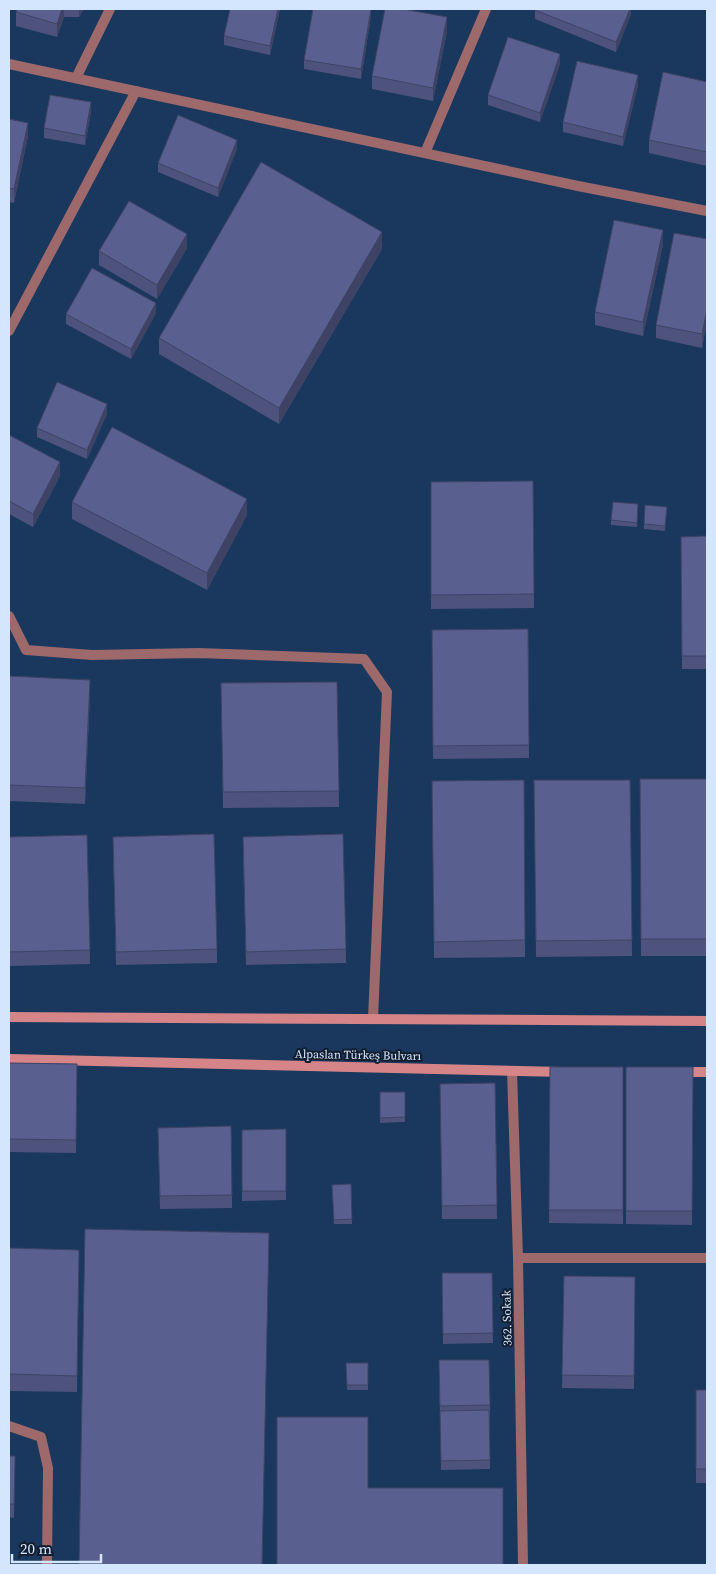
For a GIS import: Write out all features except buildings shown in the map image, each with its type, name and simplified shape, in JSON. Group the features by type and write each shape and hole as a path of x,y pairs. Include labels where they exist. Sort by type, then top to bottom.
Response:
{"main road":[{"path":"9,1017 707,1021"},
{"name":"Alpaslan Türkeş Bulvarı","path":"9,1059 570,1072"},
{"path":"668,1072 707,1072"}],"street":[{"path":"76,78 110,9"},
{"path":"425,153 486,9"},
{"path":"9,64 578,186 707,211"},
{"path":"9,331 136,91"},
{"path":"9,616 26,650 92,655 198,653 364,659 386,692 373,1020"},
{"name":"362. Sokak","path":"512,1071 518,1258 523,1565"},
{"path":"518,1258 707,1258"},
{"path":"9,1426 41,1437 48,1468 47,1565"}]}
